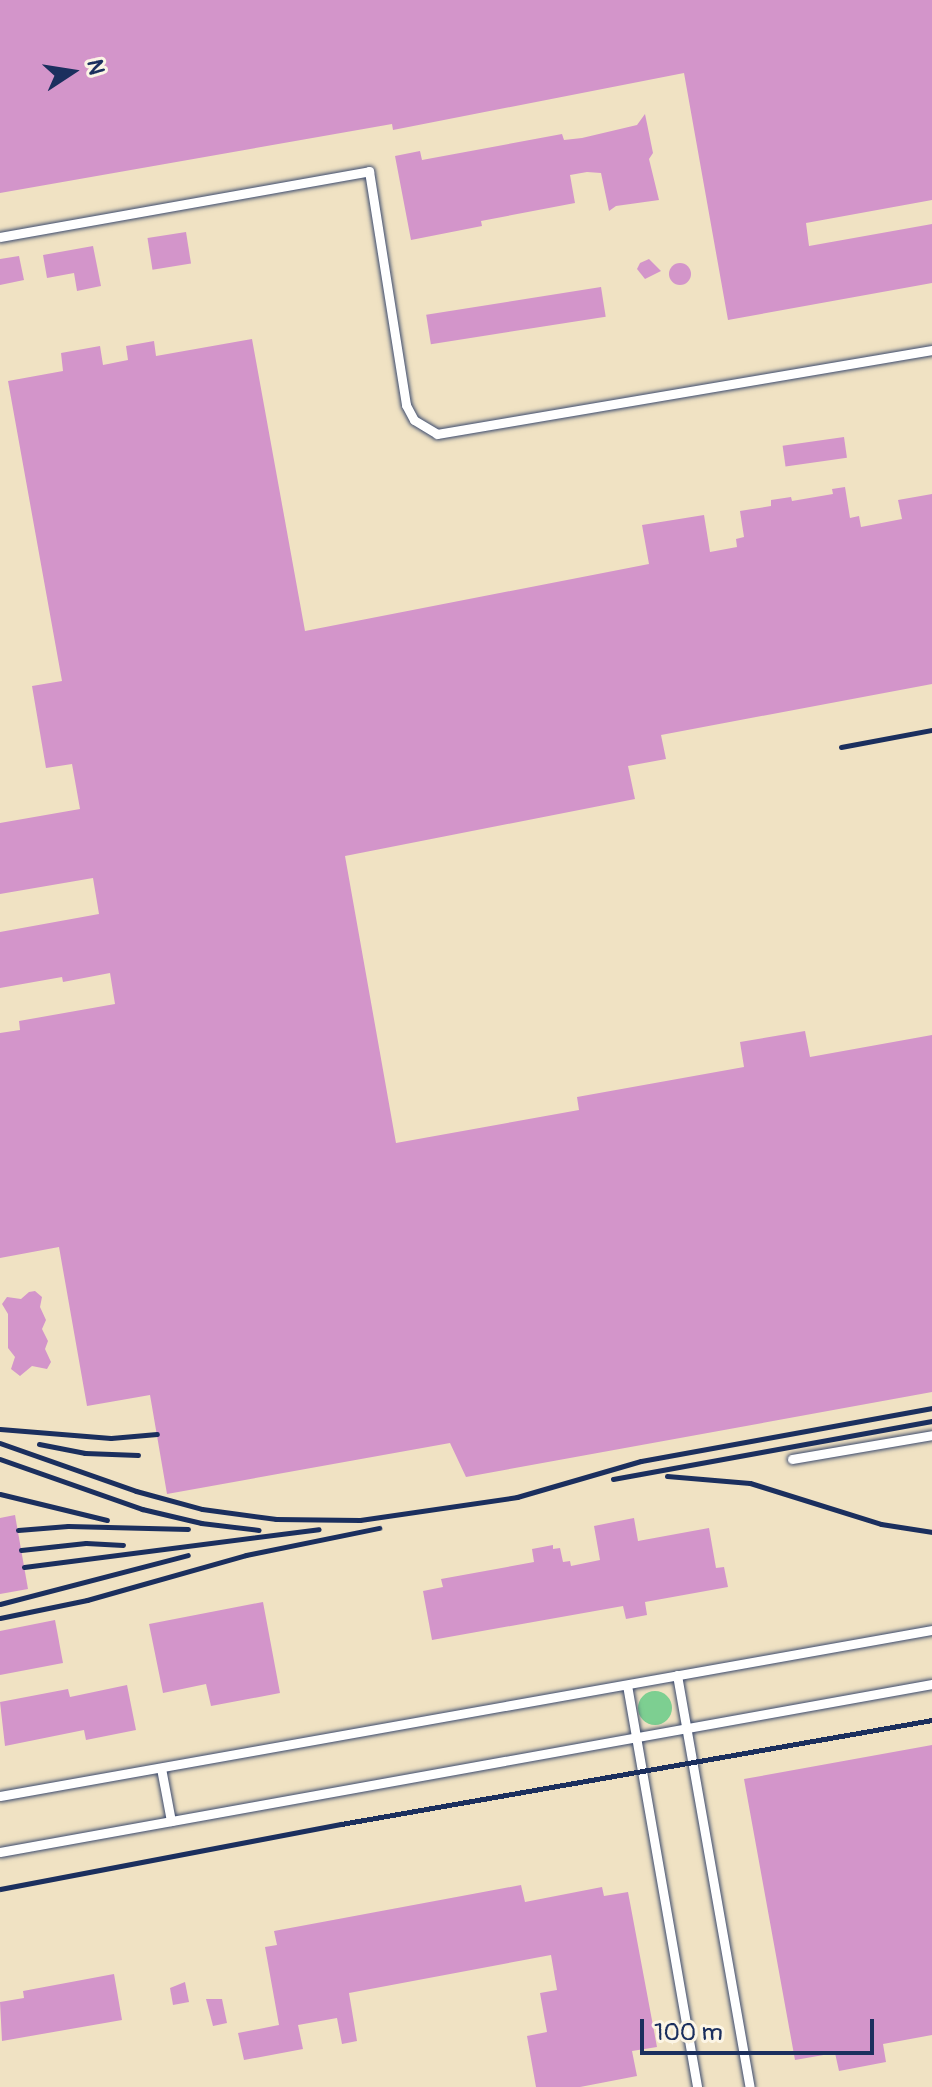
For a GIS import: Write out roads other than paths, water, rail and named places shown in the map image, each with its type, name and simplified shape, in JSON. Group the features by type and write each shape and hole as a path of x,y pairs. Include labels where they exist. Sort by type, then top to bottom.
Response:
{"lane":[{"path":"0,237 369,171 406,405 414,420 437,434 932,350"},
{"path":"792,1459 932,1435"},
{"path":"0,1796 932,1630"},
{"path":"677,1675 750,2087"},
{"path":"0,1852 932,1684"},
{"path":"627,1685 697,2087"},
{"path":"161,1768 171,1821"}],"railway":[{"path":"841,747 932,730"},
{"path":"0,1443 136,1491 202,1509 276,1519 360,1520 517,1497 641,1461 932,1408"},
{"path":"613,1479 932,1421"},
{"path":"0,1429 111,1438 157,1434"},
{"path":"39,1444 85,1453 138,1455"},
{"path":"0,1459 142,1509 201,1523 259,1530"},
{"path":"667,1476 750,1483 881,1524 932,1532"},
{"path":"0,1494 107,1520"},
{"path":"18,1530 68,1526 188,1529"},
{"path":"0,1618 87,1600 246,1555 379,1528"},
{"path":"24,1567 319,1529"},
{"path":"21,1550 86,1543 123,1545"},
{"path":"0,1604 188,1555"},
{"path":"0,1889 341,1824 932,1720"}]}
